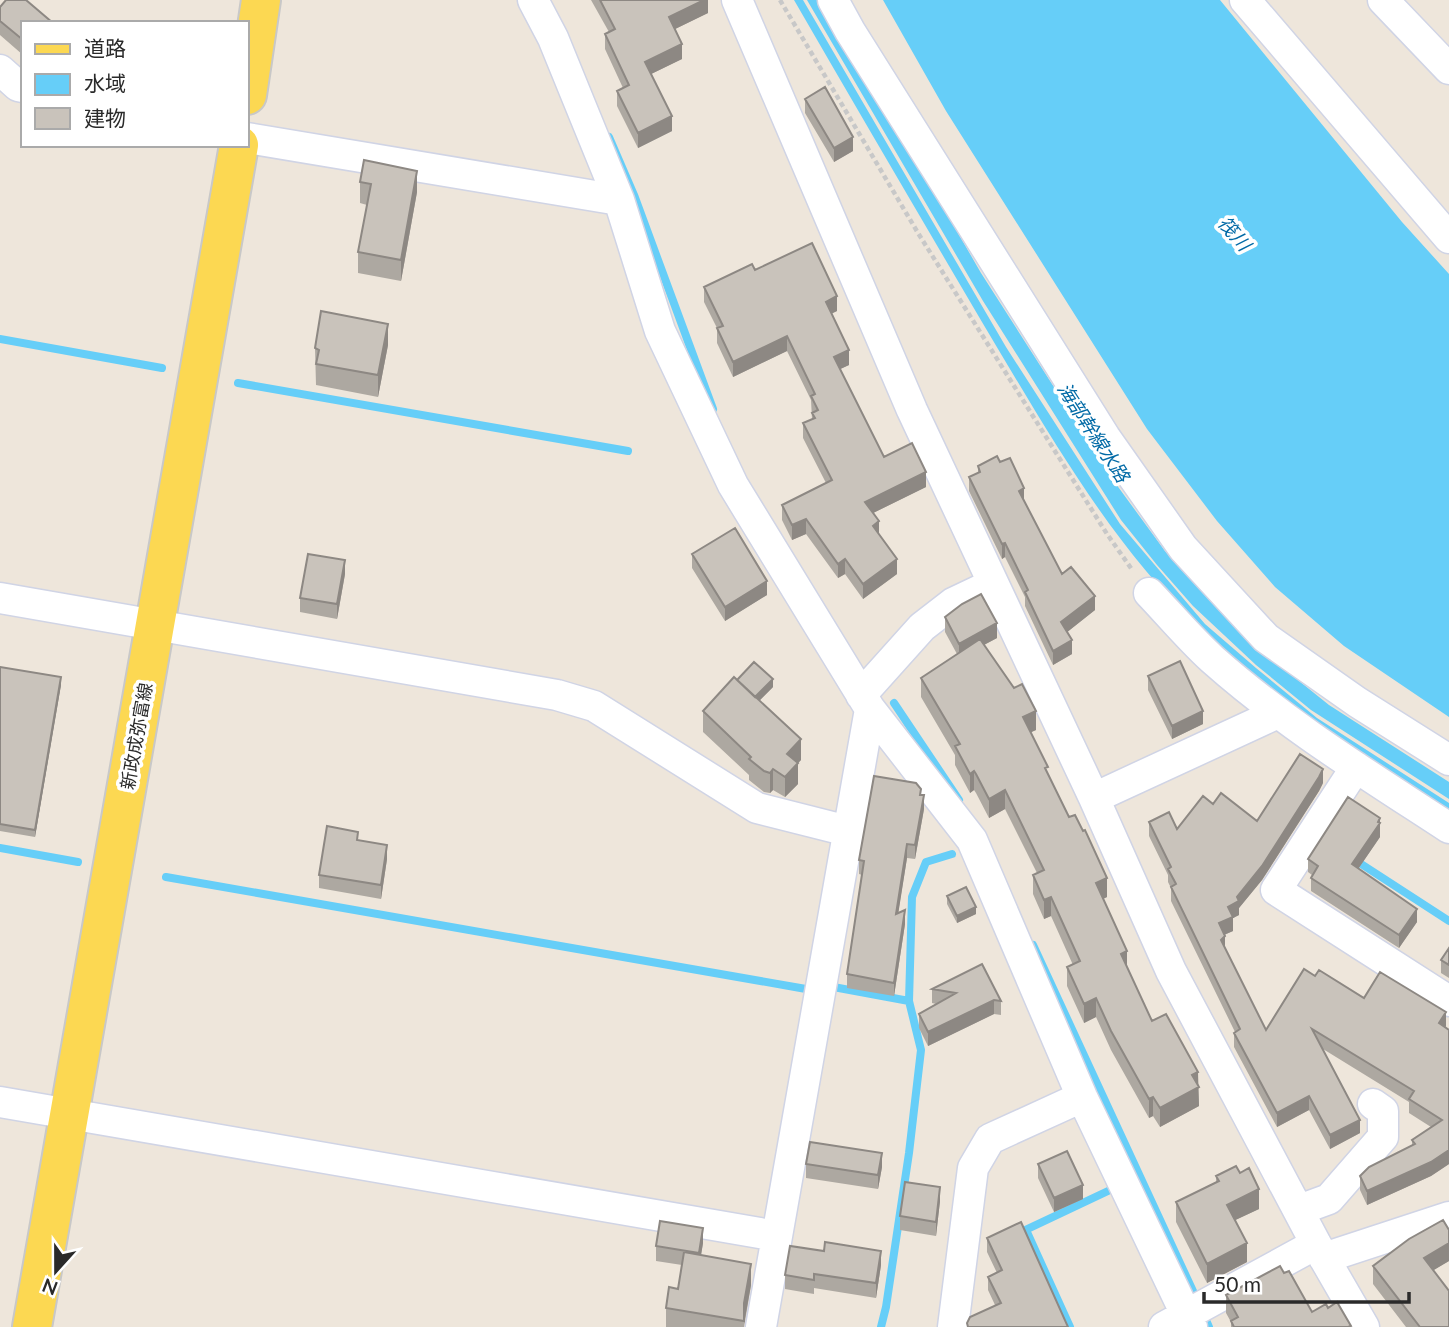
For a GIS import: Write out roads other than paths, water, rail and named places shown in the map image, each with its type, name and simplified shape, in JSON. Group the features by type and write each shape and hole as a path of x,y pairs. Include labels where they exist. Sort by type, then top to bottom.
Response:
{"main road":[{"path":"248,88 261,0"},
{"name":"新政成弥富線","path":"32,1327 239,147"}],"street":[{"path":"533,0 553,38 618,200 660,331 733,485 865,702 972,840 1082,1097 1189,1317 1320,1251 1449,1217"},
{"path":"737,0 912,410 1094,798 1171,971 1320,1251 1364,1327"},
{"path":"833,0 850,32 1105,436 1183,548 1266,638 1356,702 1449,760"},
{"path":"1245,0 1449,238"},
{"path":"1383,0 1449,69"},
{"path":"0,70 21,87"},
{"path":"248,138 618,200"},
{"path":"761,1327 848,831 865,702 922,627 953,603 993,584"},
{"path":"1149,593 1211,658 1278,713 1449,828"},
{"path":"0,598 557,695 594,706 757,808 848,831"},
{"path":"1094,798 1278,713"},
{"path":"1356,767 1276,890 1449,1001"},
{"path":"953,1327 973,1168 981,1152 990,1139 1082,1097"},
{"path":"0,1102 776,1236"},
{"path":"1298,1210 1329,1199 1383,1137 1383,1111 1373,1104"}],"water":[{"path":"794,0 803,0 1006,347 1120,524 1205,624 1317,718 1449,803 1449,811 1320,726 1258,680 1200,629 1137,559 1081,483 1030,403"},
{"path":"807,0 824,0 981,273 1116,484 1165,551 1215,606 1283,668 1329,705 1449,782 1449,799 1311,710 1256,665 1193,606 1157,565 1121,520 983,301"},
{"name":"筏川","path":"883,0 1220,0 1402,222 1449,274 1449,717 1344,646 1275,587 1217,521 1147,429 946,111"}],"waterway":[{"path":"609,137 634,195 713,409"},
{"path":"0,339 162,368"},
{"path":"238,383 628,451"},
{"path":"894,703 959,800"},
{"path":"0,848 78,862"},
{"path":"881,1327 909,1153 921,1050 909,1001 912,897 926,862 952,854"},
{"path":"1355,860 1449,921"},
{"path":"166,877 806,989"},
{"path":"1033,945 1198,1302"},
{"path":"828,986 909,1001"},
{"path":"1017,1234 1108,1191"},
{"path":"1026,1230 1070,1327"},
{"path":"1203,1313 1209,1327"}],"water label":[{"name":"海部幹線水路","path":"1094,432"}]}
